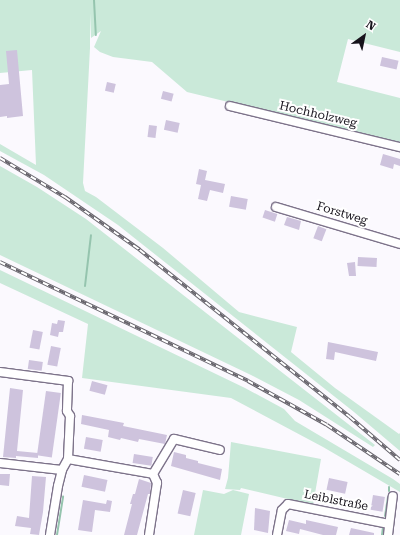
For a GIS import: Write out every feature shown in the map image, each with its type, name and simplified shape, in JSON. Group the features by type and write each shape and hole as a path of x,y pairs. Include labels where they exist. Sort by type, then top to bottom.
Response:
{"street":[{"name":"Hochholzweg","path":"230,106 400,147"},
{"name":"Forstweg","path":"276,207 400,244"},
{"path":"0,372 68,381 68,459 62,470 50,535"},
{"path":"153,474 174,439 220,450"},
{"path":"68,459 153,474"},
{"path":"0,463 62,470"},
{"path":"150,535 157,483 153,474"},
{"path":"388,535 393,496"},
{"name":"Leiblstraße","path":"277,535 282,510 288,504 389,524"}],"green space":[{"path":"0,0 400,0 400,52 348,39 337,82 400,98 400,144 187,92 152,62 113,57 100,52 94,47 101,31 91,38 90,13 90,48 83,183 85,191 96,197 163,248 239,312 297,327 291,352 335,388 399,434 400,433 400,451 354,412 118,225 44,175 0,151 0,144 36,165 32,70 0,73"},
{"path":"0,166 37,187 86,219 375,445 373,447 299,400 251,375 0,255"},
{"path":"0,270 245,388 284,409 295,421 400,484 400,492 323,447 231,398 82,378 88,324 0,283"},
{"path":"231,442 321,459 313,505 241,488 240,490 225,489 228,478"},
{"path":"203,490 224,494 233,490 249,494 241,535 194,535"}],"building":[{"path":"17,50 23,116 7,118 7,116 0,117 0,85 9,84 6,51"},
{"path":"382,57 399,61 397,70 380,66"},
{"path":"107,82 116,84 114,93 105,91"},
{"path":"163,91 174,94 172,102 161,99"},
{"path":"166,120 180,123 178,133 164,130"},
{"path":"149,125 157,126 155,138 148,137"},
{"path":"383,154 400,159 400,166 394,164 393,169 380,165"},
{"path":"199,169 207,171 205,180 225,184 223,193 210,190 207,201 198,199 201,185 196,184"},
{"path":"231,196 248,199 246,210 229,207"},
{"path":"265,210 277,214 275,222 263,218"},
{"path":"287,217 301,221 299,230 284,225"},
{"path":"318,226 326,229 322,241 313,238"},
{"path":"358,257 377,258 377,267 358,266"},
{"path":"355,262 356,276 349,276 347,263"},
{"path":"58,320 65,321 63,332 59,332 58,337 50,335 52,323 57,324"},
{"path":"33,330 43,332 39,350 30,348"},
{"path":"328,342 378,352 376,361 335,352 334,360 326,359"},
{"path":"51,346 61,348 57,367 47,365"},
{"path":"29,360 43,362 42,371 28,369"},
{"path":"92,381 107,385 105,395 89,391"},
{"path":"10,388 23,390 17,451 38,453 38,458 16,456 16,458 3,457"},
{"path":"46,391 61,393 52,457 37,455"},
{"path":"82,415 124,423 123,426 167,435 165,444 139,439 138,442 108,437 109,430 81,424"},
{"path":"86,437 103,440 101,452 84,449"},
{"path":"174,452 186,455 186,458 198,461 198,463 222,469 220,480 171,466"},
{"path":"134,454 153,457 151,466 133,463"},
{"path":"0,474 10,474 9,486 0,485"},
{"path":"84,475 107,480 105,492 82,487"},
{"path":"32,476 46,477 43,512 39,535 30,534 31,528 15,526 17,516 29,518"},
{"path":"329,478 348,482 345,494 327,490"},
{"path":"139,479 151,483 150,494 148,494 137,535 124,535 132,504 130,504 133,494 135,494"},
{"path":"183,490 196,493 190,516 178,513"},
{"path":"373,495 385,497 383,512 371,510"},
{"path":"83,500 106,504 107,500 112,501 110,512 95,510 92,532 78,530"},
{"path":"255,508 270,511 268,533 254,530"},
{"path":"289,520 306,524 306,520 338,527 336,535 323,535 300,529 299,534 286,531"},
{"path":"351,528 374,533 374,535 349,535"}],"waterway":[{"path":"94,0 96,35"},
{"path":"85,286 91,235"},
{"path":"57,535 63,496"},
{"path":"385,516 388,497"},
{"path":"382,535 383,527"}],"railway":[{"path":"0,158 65,197 140,250 350,417 400,460"},
{"path":"0,262 248,381 327,425 400,474"}]}
